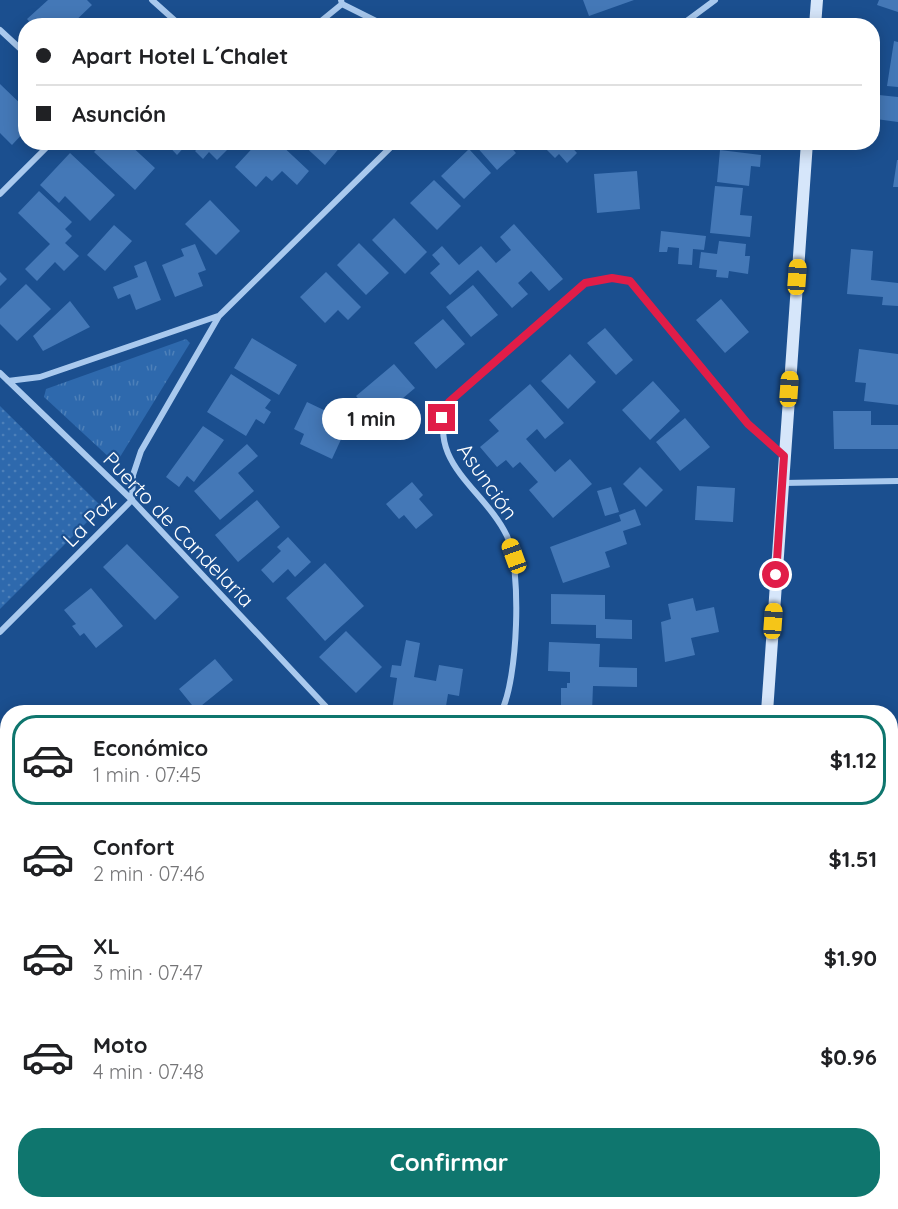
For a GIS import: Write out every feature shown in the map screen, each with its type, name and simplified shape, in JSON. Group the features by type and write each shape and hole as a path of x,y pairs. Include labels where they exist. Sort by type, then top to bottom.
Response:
{"street":[{"path":"152,0 167,18"},
{"path":"691,18 715,0"},
{"path":"816,18 818,0"},
{"path":"324,18 341,2 371,18"},
{"path":"0,30 18,47"},
{"path":"0,195 44,150"},
{"name":"La Paz","path":"0,632 132,500 133,475 141,451 219,316 388,150"},
{"path":"767,705 806,150"},
{"name":"Asunción","path":"503,705 511,681 515,615 514,556 494,514 446,453 441,437 442,418 449,402 585,283 612,278 630,281 748,424 784,456"},
{"name":"La Paz","path":"8,381 40,377 219,316"},
{"name":"Puerto de Candelaria","path":"0,373 132,500 324,705"},
{"path":"783,483 898,480"}],"green space":[{"path":"186,339 190,343 120,457 112,460 44,397 46,389"},
{"path":"0,406 102,507 0,609"}],"building":[{"path":"48,0 87,0 92,5 78,18 28,18"},
{"path":"583,0 634,0 589,16"},
{"path":"879,0 898,0 898,12 877,5"},
{"path":"894,41 898,42 898,87 887,86"},
{"path":"0,84 18,101 18,139 12,145 0,133"},
{"path":"880,95 898,97 898,122 880,120"},
{"path":"96,150 136,150 155,168 135,190 94,152"},
{"path":"172,150 182,150 177,155"},
{"path":"227,150 217,160 209,152 203,159 195,151"},
{"path":"251,150 287,150 309,171 297,185 282,171 272,181 266,176 256,187 235,167"},
{"path":"309,150 338,150 325,165"},
{"path":"468,150 491,173 464,199 441,176"},
{"path":"479,150 513,150 516,153 497,170"},
{"path":"547,150 574,150 577,153 567,163 559,154 555,158"},
{"path":"720,150 761,155 760,167 751,166 749,186 717,182"},
{"path":"70,153 115,195 90,221 65,196 59,203 40,185"},
{"path":"897,160 898,187 893,187"},
{"path":"637,171 640,209 597,213 594,174"},
{"path":"434,180 461,206 437,230 410,203"},
{"path":"715,186 743,188 740,215 752,216 750,237 710,233"},
{"path":"39,191 72,222 65,229 72,236 65,243 79,256 64,271 55,262 37,281 25,269 50,244 18,213"},
{"path":"210,200 240,231 216,255 185,224"},
{"path":"394,218 427,252 405,274 372,240"},
{"path":"514,224 563,279 549,291 531,271 518,283 528,294 512,308 478,270 450,295 430,273 440,264 432,255 442,246 459,265 481,246 496,263 511,250 500,237"},
{"path":"114,225 132,241 105,271 87,255"},
{"path":"661,231 706,236 704,250 693,249 692,265 678,264 679,248 668,247 667,252 659,252"},
{"path":"719,241 746,244 745,256 750,256 748,274 729,271 728,278 716,277 717,270 699,268 701,252 717,254"},
{"path":"359,243 389,273 366,295 337,265"},
{"path":"195,244 206,270 198,273 203,286 175,297 162,265 184,256 181,249"},
{"path":"851,249 873,251 871,280 898,283 898,306 882,305 883,297 847,294"},
{"path":"146,261 161,300 136,310 130,294 118,299 113,287 138,277 134,266"},
{"path":"0,272 7,279 0,286"},
{"path":"326,272 361,307 348,320 338,310 325,323 300,297"},
{"path":"26,284 51,309 17,341 0,324 0,309"},
{"path":"473,285 498,315 471,337 446,307"},
{"path":"721,299 749,332 725,353 696,320"},
{"path":"70,301 90,327 43,351 33,336"},
{"path":"443,319 465,344 436,369 414,343"},
{"path":"605,328 633,360 616,375 587,343"},
{"path":"252,338 297,365 279,395 234,368"},
{"path":"859,349 898,354 898,405 864,401 866,383 855,382"},
{"path":"570,354 596,382 568,409 541,381"},
{"path":"394,364 415,388 377,420 356,396"},
{"path":"231,374 271,400 265,408 271,412 264,424 256,419 246,436 207,412"},
{"path":"653,381 680,411 650,440 622,410"},
{"path":"530,384 564,423 545,439 537,429 526,439 555,472 570,459 592,484 553,518 529,490 538,482 520,462 513,468 506,460 497,467 480,447 499,431 489,420"},
{"path":"307,402 349,422 332,459 300,444 304,434 294,429"},
{"path":"833,411 871,411 871,425 898,425 898,449 834,449"},
{"path":"685,418 710,447 680,471 656,442"},
{"path":"203,426 224,440 194,482 187,476 179,487 166,477"},
{"path":"247,444 258,456 238,473 254,491 220,520 194,491"},
{"path":"640,467 663,490 646,507 623,484"},
{"path":"412,482 423,495 419,499 433,515 416,529 404,515 399,519 386,504"},
{"path":"697,486 735,488 733,522 695,520"},
{"path":"611,487 619,512 605,516 597,491"},
{"path":"257,500 280,527 238,562 215,535"},
{"path":"635,509 641,525 623,531 627,544 605,552 610,567 563,583 550,547 621,521 619,515"},
{"path":"288,537 311,562 295,577 288,569 273,583 261,570 281,551 277,547"},
{"path":"127,544 179,597 155,620 103,567"},
{"path":"325,563 364,606 325,641 286,598"},
{"path":"91,588 123,626 96,648 84,633 80,636 72,626 76,624 64,610"},
{"path":"551,594 605,595 605,619 632,620 632,639 596,638 596,625 551,624"},
{"path":"693,598 696,611 714,607 719,632 691,638 695,655 665,662 661,622 671,619 668,604"},
{"path":"346,631 382,667 356,693 319,657"},
{"path":"406,640 420,643 414,677 436,681 439,665 463,669 459,696 448,694 446,705 393,705 397,678 390,677 392,665 401,666"},
{"path":"549,642 600,644 599,667 637,668 637,687 593,686 592,705 561,705 561,688 567,688 567,683 570,683 570,672 548,671"},
{"path":"215,659 233,680 202,705 192,705 179,689"}],"route":[{"path":"442,418 449,402 585,283 612,278 630,281 748,424 784,456 776,575"}]}
